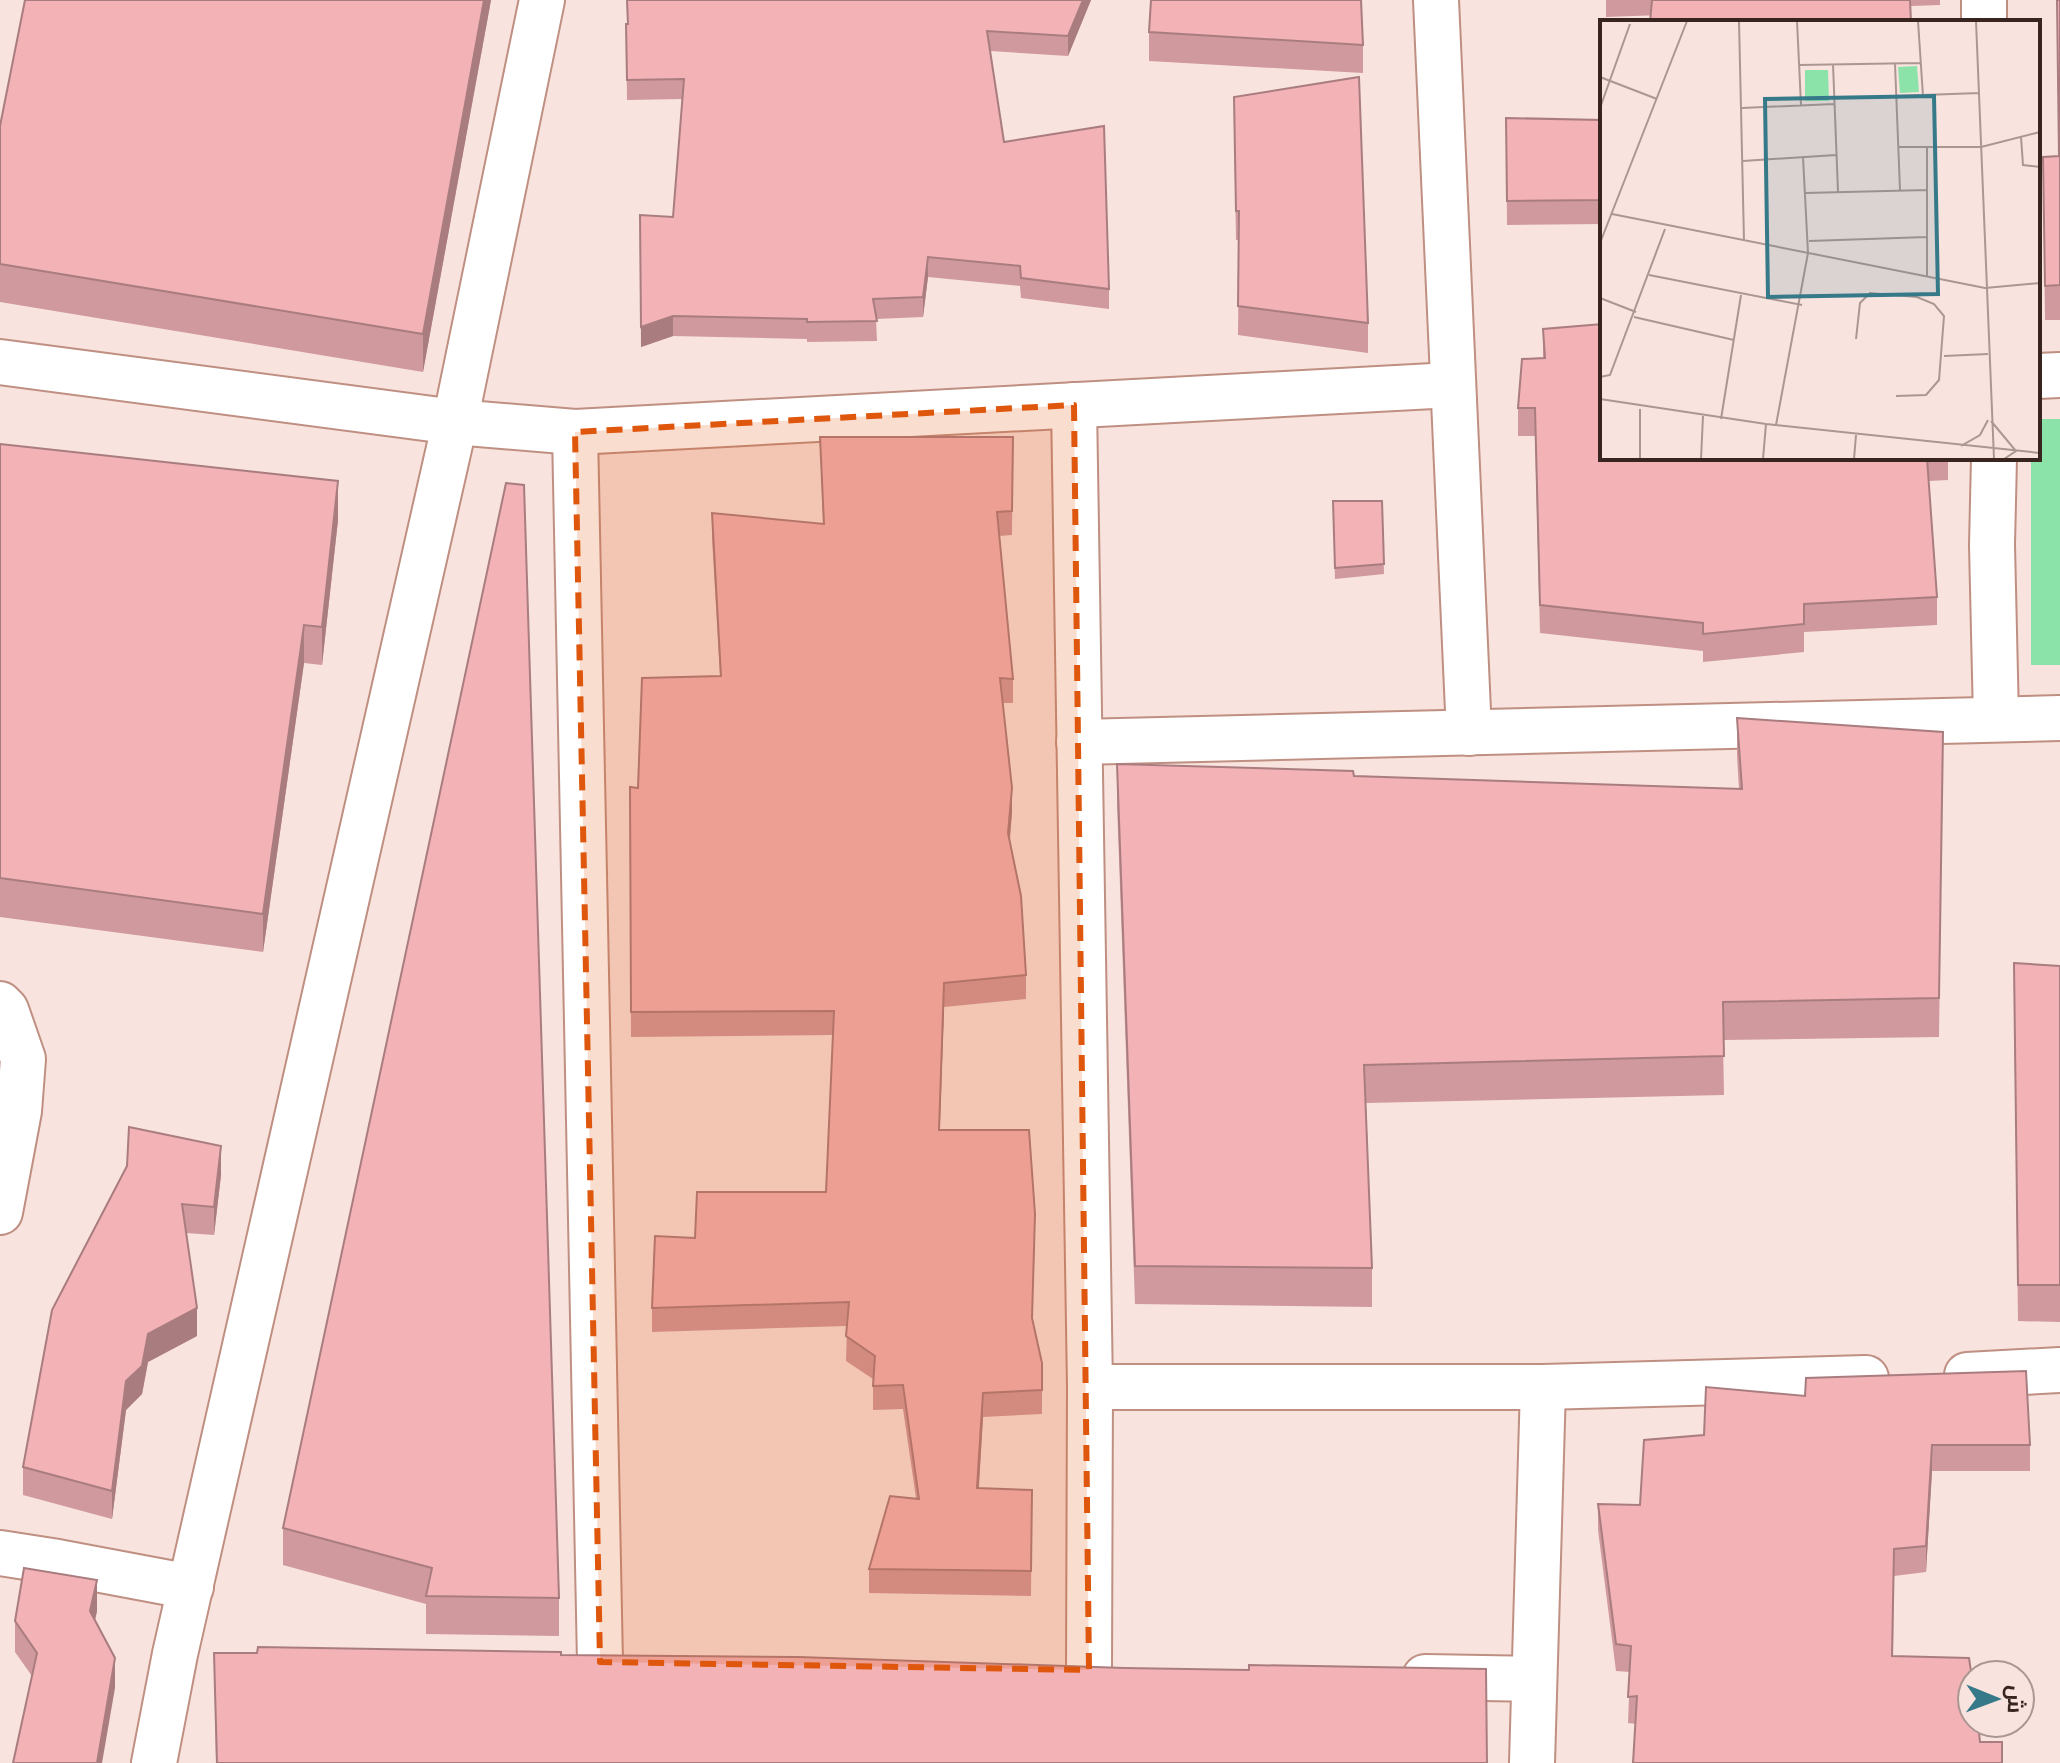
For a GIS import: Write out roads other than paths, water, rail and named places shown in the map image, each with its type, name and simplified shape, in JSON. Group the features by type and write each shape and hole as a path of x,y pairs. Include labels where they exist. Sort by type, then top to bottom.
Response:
{"street":[{"path":"154,1763 191,1655 191,1587 455,422 542,0"},
{"path":"1436,0 1469,733"},
{"path":"0,362 455,422 575,432 1452,385"},
{"path":"2040,376 2060,375"},
{"path":"1074,405 1090,1387 1089,1670"},
{"path":"575,432 600,1662"},
{"path":"1994,460 1992,545 1996,719"},
{"path":"1079,742 2060,718"},
{"path":"0,1004 6,1010 23,1059 19,1111 0,1212"},
{"path":"1090,1387 1543,1387 2060,1370"},
{"path":"1532,1763 1543,1387"},
{"path":"0,1553 191,1587"},
{"path":"1391,1676 1534,1679"}]}
